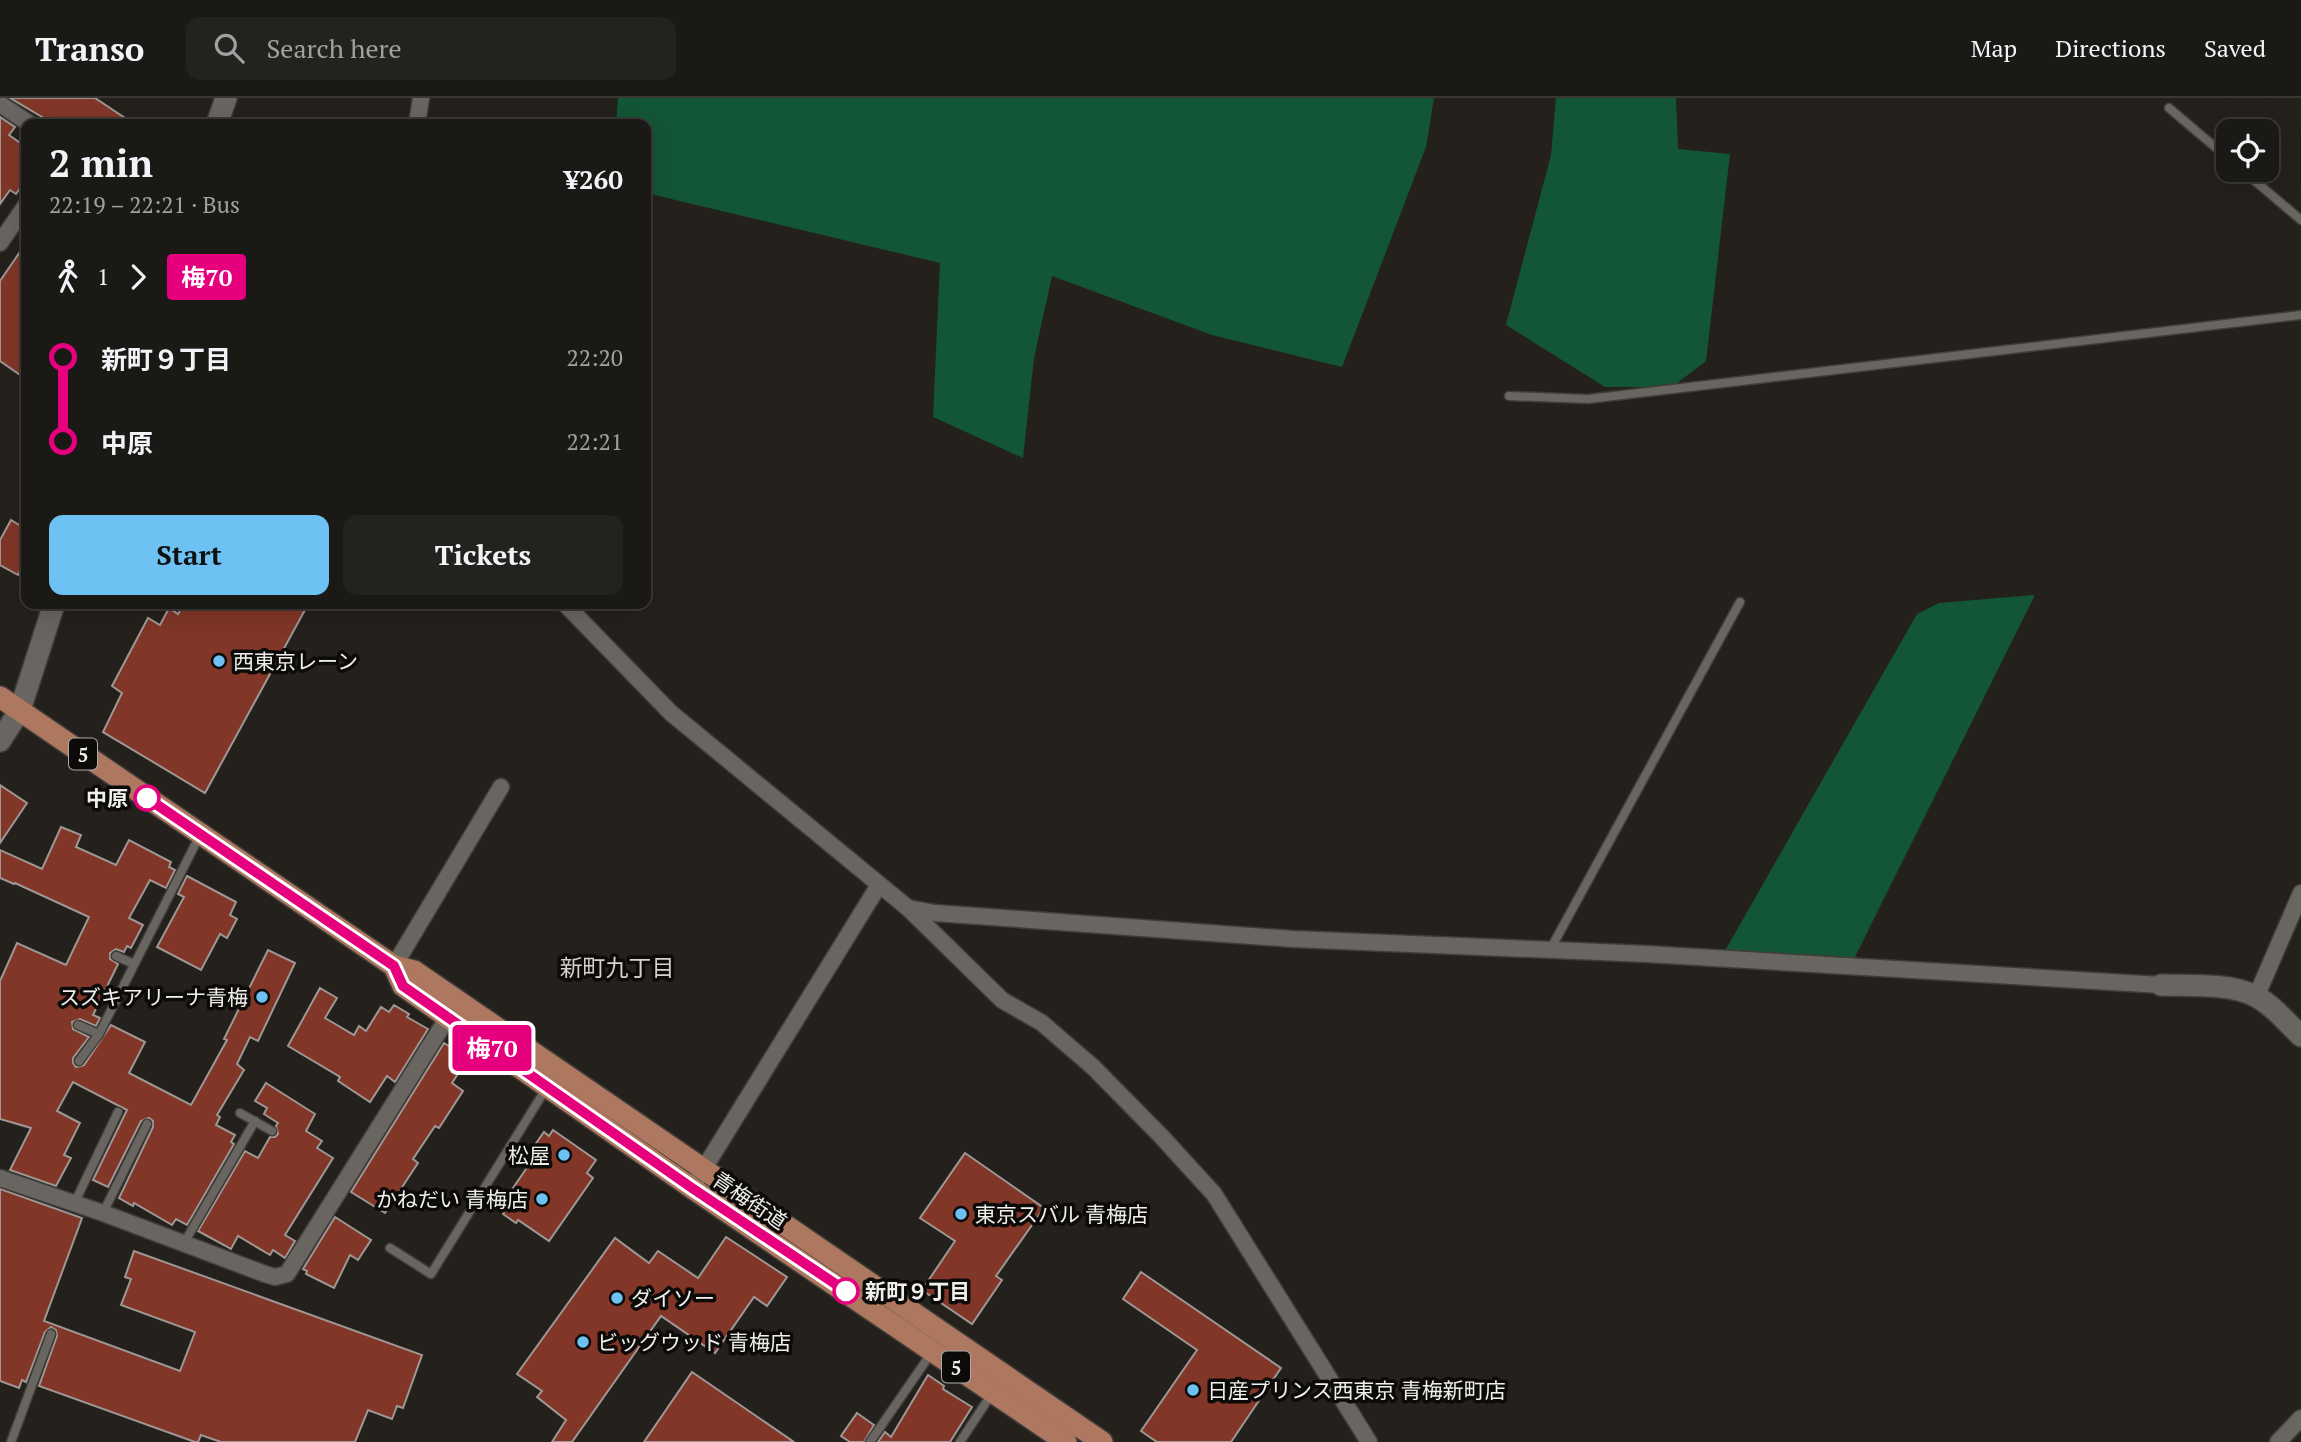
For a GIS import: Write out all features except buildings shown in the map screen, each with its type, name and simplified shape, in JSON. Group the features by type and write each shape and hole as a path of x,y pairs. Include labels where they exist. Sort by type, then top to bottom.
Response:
{"main road":[{"name":"青梅街道","path":"0,697 394,966 414,971 1102,1442"},
{"name":"青梅街道","path":"394,966 403,986 1053,1436"}],"street":[{"path":"220,119 226,98"},
{"path":"418,119 421,98"},
{"path":"0,104 22,119"},
{"path":"0,243 21,212"},
{"path":"0,741 19,710 52,609"},
{"path":"570,609 671,713 908,908 1002,1000 1042,1023 1093,1067 1202,1180 1229,1216 1369,1442"},
{"path":"394,966 501,787"},
{"path":"692,1188 880,885"},
{"path":"2256,997 2301,892"},
{"path":"908,908 934,913 1280,938 1550,950 2232,989 2268,1004 2301,1037"},
{"path":"0,1178 103,1213 265,1274 275,1277 286,1274 448,1017"},
{"path":"2278,1442 2301,1418"}],"lane":[{"path":"2169,108 2216,148"},
{"path":"2256,182 2301,220"},
{"path":"1509,396 1588,399 2301,315"},
{"path":"1550,950 1740,602"},
{"path":"79,1061 99,1034 201,834"},
{"path":"116,956 134,964"},
{"path":"78,1026 99,1034"},
{"path":"390,1248 431,1274 547,1087"},
{"path":"74,1205 118,1112"},
{"path":"240,1112 272,1131"},
{"path":"184,1243 255,1121"},
{"path":"103,1213 148,1124"},
{"path":"11,1442 51,1334"},
{"path":"870,1442 932,1351"},
{"path":"960,1442 993,1392"}],"green space":[{"path":"618,98 1434,98 1426,147 1342,367 1212,335 1052,276 1034,358 1023,458 933,417 940,263 651,194 651,119 616,119"},
{"path":"1556,98 1676,98 1678,149 1730,154 1706,361 1672,387 1605,387 1506,325 1551,155"},
{"path":"2035,595 1851,965 1722,956 1917,614 1939,603"}],"bus line":[{"name":"梅70","path":"147,798 394,966 403,986 692,1188 846,1291"}],"place":[{"name":"西東京レーン","path":"219,661"},
{"name":"中原","path":"147,798"},
{"name":"スズキアリーナ青梅","path":"262,997"},
{"name":"松屋","path":"564,1155"},
{"name":"かねだい 青梅店","path":"542,1199"},
{"name":"東京スバル 青梅店","path":"961,1214"},
{"name":"新町９丁目","path":"846,1291"},
{"name":"ダイソー","path":"617,1298"},
{"name":"ビッグウッド 青梅店","path":"583,1342"},
{"name":"日産プリンス西東京 青梅新町店","path":"1193,1390"}],"district":[{"name":"新町九丁目","path":"617,967"}]}
